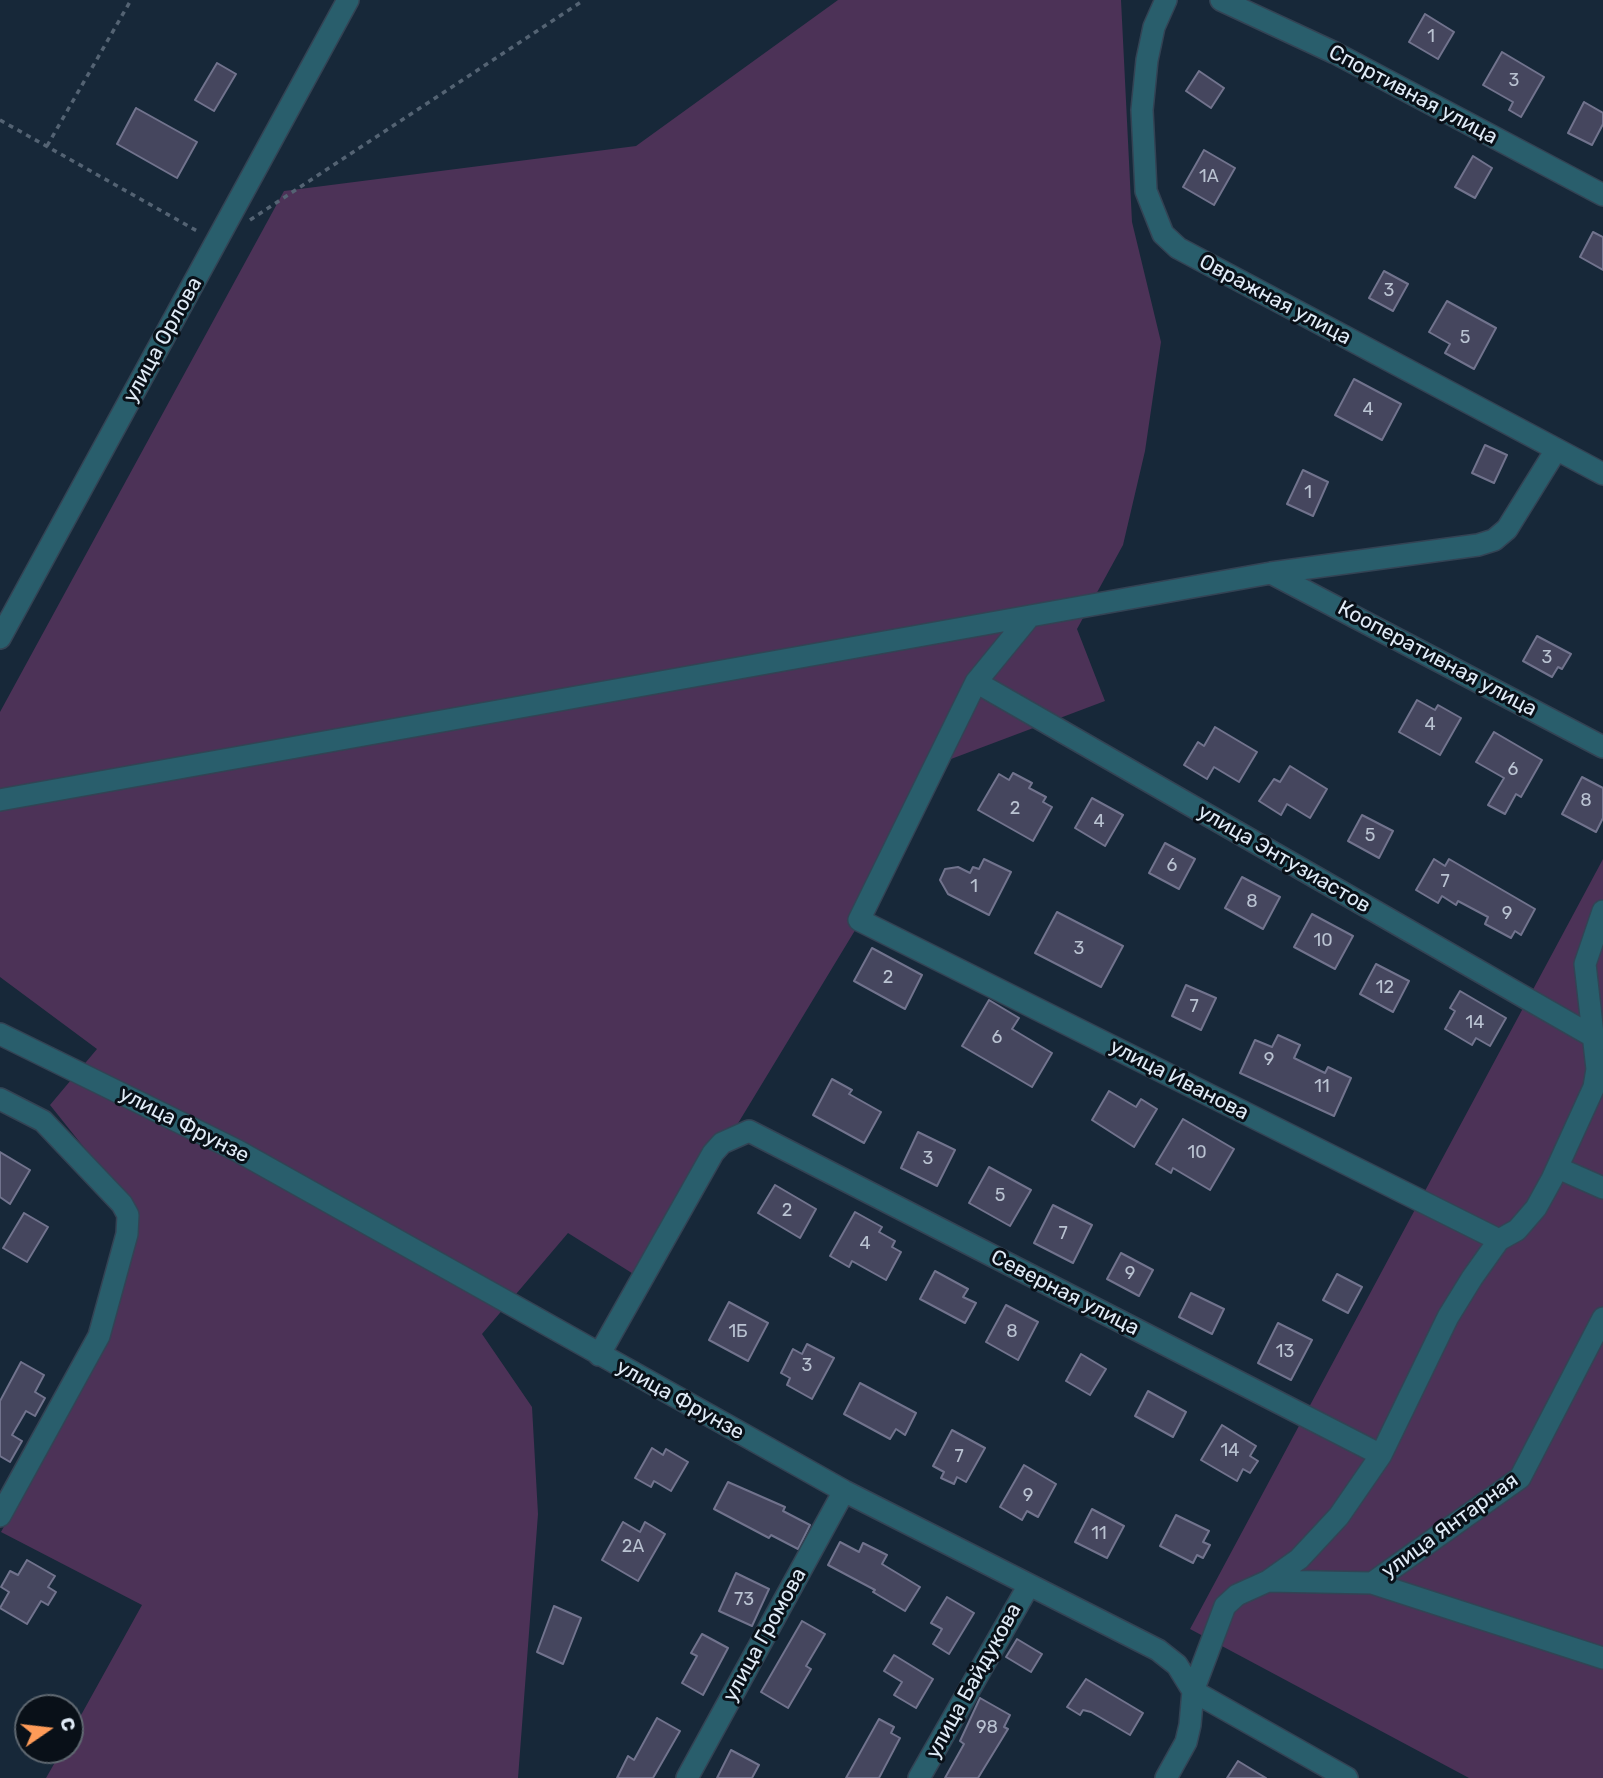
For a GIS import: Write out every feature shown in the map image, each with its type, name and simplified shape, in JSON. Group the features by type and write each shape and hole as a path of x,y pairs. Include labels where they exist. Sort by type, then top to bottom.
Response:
{"street":[{"name":"улица Орлова","path":"0,638 348,0"},
{"name":"Овражная улица","path":"1166,0 1154,27 1147,60 1142,110 1146,191 1163,234 1190,254 1603,474"},
{"name":"Спортивная улица","path":"1221,0 1335,53 1603,195"},
{"path":"0,800 1271,573 1478,545 1494,540 1507,529 1556,450"},
{"name":"Кооперативная улица","path":"1271,573 1603,747"},
{"path":"976,682 1030,616"},
{"name":"улица Иванова","path":"976,682 859,920 1499,1240"},
{"name":"улица Энтузиастов","path":"976,682 1597,1039"},
{"path":"1166,1778 1188,1734 1193,1691 1226,1606 1237,1595 1268,1581 1299,1559 1321,1538 1360,1488 1381,1455 1448,1317 1499,1240 1517,1230 1536,1208 1558,1168 1594,1087 1597,1039 1585,964 1603,911"},
{"name":"улица Фрунзе","path":"0,1034 238,1151 844,1491 1158,1650 1177,1665 1193,1691 1347,1778"},
{"path":"0,1099 43,1121 122,1204 128,1216 127,1234 99,1336 0,1517"},
{"name":"Северная улица","path":"599,1355 713,1153 722,1143 749,1131 1381,1455"},
{"path":"1558,1168 1603,1188"},
{"name":"улица Янтарная","path":"1372,1583 1520,1478 1603,1318"},
{"name":"улица Громова","path":"687,1778 844,1491"},
{"path":"1268,1581 1372,1583 1603,1658"},
{"name":"улица Байдукова","path":"919,1778 1029,1585"}],"path":[{"path":"47,146 131,0"},
{"path":"250,221 584,0"},
{"path":"0,120 217,242"}],"shaded area":[{"path":"838,0 1121,0 1132,222 1161,342 1145,451 1123,545 1077,629 1105,701 951,759 911,838 643,1280 568,1233 482,1334 532,1407 538,1514 518,1778 46,1778 54,1764 84,1764 84,1710 142,1605 1,1532 112,1330 138,1215 50,1105 97,1049 0,977 0,712 284,191 636,146"},
{"path":"1603,859 1603,1778 1469,1778 1190,1629"}],"building":[{"path":"1425,14 1454,32 1438,59 1409,42"},
{"path":"1502,52 1544,77 1521,117 1509,110 1513,102 1483,85"},
{"path":"217,63 236,74 214,111 195,100"},
{"path":"1199,71 1224,88 1211,108 1186,91"},
{"path":"1584,102 1603,113 1603,124 1592,145 1568,133"},
{"path":"136,108 197,142 177,178 117,144"},
{"path":"1204,150 1235,168 1214,205 1183,187"},
{"path":"1473,156 1492,168 1475,198 1455,187"},
{"path":"1593,232 1603,237 1603,270 1580,257"},
{"path":"1384,271 1408,284 1393,311 1369,298"},
{"path":"1447,301 1496,328 1474,369 1445,353 1450,344 1429,332"},
{"path":"1354,379 1401,404 1382,440 1335,415"},
{"path":"1485,445 1507,455 1494,483 1472,473"},
{"path":"1303,470 1328,482 1313,516 1287,504"},
{"path":"1537,636 1571,654 1562,669 1558,667 1552,677 1523,661"},
{"path":"1417,700 1435,710 1438,705 1461,718 1440,755 1399,732"},
{"path":"1215,727 1257,752 1239,782 1214,767 1207,779 1184,765 1198,742 1204,746"},
{"path":"1494,732 1542,760 1521,797 1516,794 1505,814 1488,805 1504,778 1476,762"},
{"path":"1290,766 1327,789 1310,818 1287,804 1281,815 1259,801 1274,779 1280,782"},
{"path":"1013,773 1032,783 1029,788 1046,797 1043,802 1052,807 1033,841 978,810 999,774 1009,780"},
{"path":"1582,777 1603,788 1603,818 1596,832 1562,814"},
{"path":"1092,798 1123,815 1105,846 1075,828"},
{"path":"1362,815 1393,831 1379,858 1348,841"},
{"path":"1165,843 1195,859 1179,889 1149,873"},
{"path":"984,859 1011,872 989,915 948,894 940,880 945,869 958,867 970,873 973,867 979,869"},
{"path":"1434,859 1445,866 1449,859 1535,909 1521,935 1515,931 1511,938 1485,924 1488,917 1458,901 1456,905 1442,896 1438,903 1416,890"},
{"path":"1242,877 1280,897 1263,929 1225,908"},
{"path":"1057,912 1123,946 1101,987 1035,953"},
{"path":"1312,914 1353,936 1335,969 1294,947"},
{"path":"872,948 922,975 905,1009 854,981"},
{"path":"1376,964 1409,981 1393,1012 1360,994"},
{"path":"1186,985 1216,998 1201,1030 1172,1016"},
{"path":"1460,991 1506,1018 1490,1046 1476,1038 1472,1045 1445,1029 1455,1011 1450,1008"},
{"path":"989,1000 1019,1018 1012,1029 1052,1053 1032,1087 962,1046"},
{"path":"1278,1035 1300,1045 1294,1058 1325,1073 1328,1067 1351,1078 1334,1116 1240,1073 1255,1040 1272,1047"},
{"path":"832,1079 852,1090 849,1094 881,1112 864,1143 813,1115"},
{"path":"1109,1091 1136,1107 1141,1099 1157,1109 1134,1147 1092,1120"},
{"path":"1183,1119 1234,1149 1210,1190 1173,1168 1171,1173 1156,1164"},
{"path":"918,1132 955,1150 937,1186 901,1168"},
{"path":"0,1152 30,1170 10,1204 0,1197"},
{"path":"989,1167 1031,1190 1010,1226 969,1203"},
{"path":"775,1185 816,1209 800,1238 758,1213"},
{"path":"1053,1205 1092,1225 1073,1263 1034,1243"},
{"path":"855,1212 882,1227 879,1232 895,1241 892,1247 901,1252 886,1280 852,1261 849,1267 830,1256"},
{"path":"24,1213 48,1227 27,1262 3,1248"},
{"path":"1121,1253 1153,1270 1139,1296 1107,1279"},
{"path":"935,1271 968,1289 963,1297 976,1303 965,1323 920,1299"},
{"path":"1337,1274 1362,1287 1348,1313 1323,1300"},
{"path":"1191,1293 1224,1309 1212,1334 1179,1317"},
{"path":"729,1302 768,1323 748,1361 709,1340"},
{"path":"1006,1305 1038,1322 1018,1360 986,1342"},
{"path":"1278,1323 1312,1340 1291,1380 1258,1363"},
{"path":"807,1344 834,1358 812,1399 787,1385 790,1378 781,1373 793,1349 802,1354"},
{"path":"1081,1354 1106,1369 1090,1395 1066,1381"},
{"path":"21,1362 44,1375 35,1392 45,1398 35,1416 26,1411 12,1435 22,1441 10,1462 0,1456 0,1401"},
{"path":"860,1383 916,1413 905,1435 896,1429 890,1439 844,1414"},
{"path":"1148,1391 1186,1412 1173,1437 1135,1416"},
{"path":"1222,1425 1256,1446 1250,1456 1258,1461 1250,1473 1243,1469 1237,1481 1201,1460"},
{"path":"952,1430 985,1448 966,1482 957,1477 954,1484 941,1478 944,1472 933,1466"},
{"path":"652,1448 663,1455 666,1449 688,1462 671,1491 654,1481 651,1487 635,1478"},
{"path":"1024,1465 1056,1484 1038,1517 1027,1511 1022,1520 1000,1507"},
{"path":"728,1482 785,1507 783,1511 810,1525 798,1549 771,1535 769,1538 714,1509"},
{"path":"1092,1509 1124,1526 1107,1558 1075,1542"},
{"path":"1176,1515 1209,1531 1203,1542 1210,1545 1203,1558 1197,1555 1193,1563 1160,1546"},
{"path":"623,1522 640,1532 645,1522 665,1534 638,1581 602,1560"},
{"path":"840,1542 859,1552 863,1543 887,1555 882,1564 920,1587 905,1611 873,1592 875,1590 828,1565"},
{"path":"27,1560 55,1576 48,1587 56,1592 48,1605 41,1601 27,1624 0,1608 9,1592 1,1587 10,1571 18,1575"},
{"path":"736,1573 769,1589 752,1626 719,1611"},
{"path":"947,1597 974,1613 949,1654 933,1644 942,1629 931,1623"},
{"path":"554,1606 581,1618 563,1664 537,1652"},
{"path":"802,1621 825,1634 806,1666 811,1669 788,1708 761,1692"},
{"path":"702,1634 728,1648 703,1695 682,1683 697,1656 691,1653"},
{"path":"1017,1639 1042,1654 1031,1672 1006,1657"},
{"path":"894,1655 933,1679 916,1708 894,1695 902,1682 884,1671"},
{"path":"1086,1679 1143,1713 1130,1735 1091,1712 1083,1710 1080,1715 1067,1707"},
{"path":"980,1698 1010,1715 1004,1727 1008,1729 978,1778 945,1778 964,1744 960,1741"},
{"path":"657,1718 680,1731 653,1778 617,1778 628,1756 634,1760"},
{"path":"879,1719 894,1727 891,1733 900,1738 879,1778 846,1778"},
{"path":"731,1750 759,1765 752,1778 717,1778"},
{"path":"1238,1761 1266,1778 1227,1778"}]}
